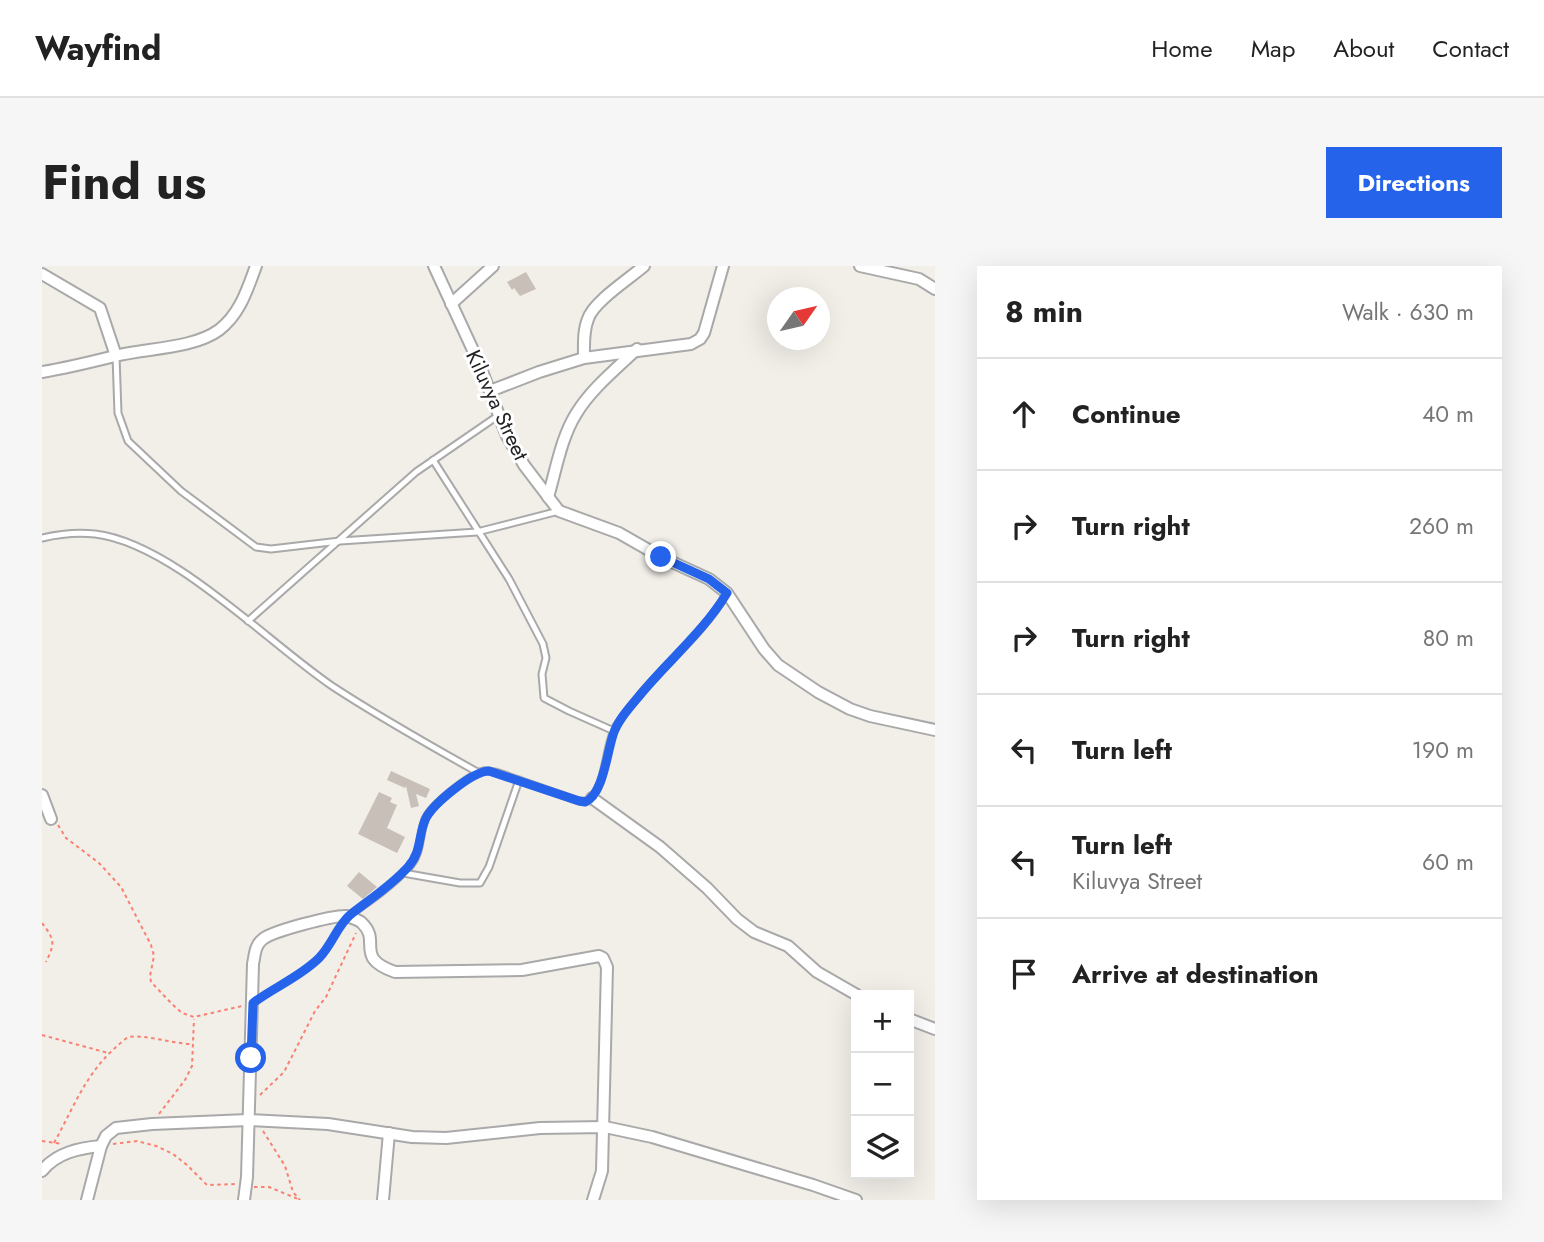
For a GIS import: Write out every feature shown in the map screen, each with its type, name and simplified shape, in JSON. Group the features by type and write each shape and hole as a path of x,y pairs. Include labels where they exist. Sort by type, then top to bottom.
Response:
{"street":[{"path":"42,372 202,339 219,330 237,312 256,266"},
{"name":"Kiluvya Street","path":"434,266 499,415 524,465 559,511"},
{"path":"451,304 493,266"},
{"path":"584,358 585,331 588,317 594,307 644,266"},
{"path":"490,391 584,358 691,344 704,333 723,266"},
{"path":"860,266 919,279 935,289"},
{"path":"42,274 100,308 116,356"},
{"path":"548,497 575,415 587,398 637,349"},
{"path":"559,511 619,533 661,557 709,579 727,593 764,649 792,676 850,709 935,730"},
{"path":"42,795 51,819"},
{"path":"592,798 660,847 754,932 788,946 817,972 851,992"},
{"path":"245,1190 252,1120 249,1105 253,964 256,946 262,939 282,930 348,916 361,922 367,933 372,959 379,966 395,972 522,970 599,956 603,958 607,967 605,1127 602,1171 593,1200"},
{"path":"914,1021 935,1029"},
{"path":"87,1200 101,1146 106,1136 116,1128 252,1120 328,1124 412,1137 446,1138 540,1128 605,1127 652,1137 856,1200"},
{"path":"383,1200 390,1133"},
{"path":"42,1171 56,1158 86,1147 101,1146"}],"lane":[{"path":"116,356 118,413 128,441 181,491 256,547 290,547 478,532 559,511"},
{"path":"248,621 433,460 499,415"},
{"path":"433,460 509,579 543,644 544,698 614,731"},
{"path":"42,538 73,533 97,534 150,553 174,567 331,685 479,773"},
{"path":"348,916 375,898 403,873 417,856 425,820 430,811 479,773 489,771 585,802 592,798 603,774 614,731 637,698 717,610 727,593"},
{"path":"403,873 460,883 480,883 489,867 519,780"}],"path":[{"path":"51,819 66,838 113,876 132,905 151,945 151,982 183,1013 194,1017 253,1003 291,980 317,961 348,916"},
{"path":"249,1105 284,1072 315,1011 326,997 361,922"},
{"path":"42,923 54,946 46,962"},
{"path":"152,1124 185,1080 192,1066 194,1017"},
{"path":"42,1035 109,1053"},
{"path":"54,1143 89,1076 109,1053 128,1037 193,1044"},
{"path":"252,1120 285,1166 293,1192 300,1200"},
{"path":"101,1146 137,1141 173,1154 207,1185 245,1190 259,1186 269,1187 300,1200"}],"building":[{"path":"526,272 536,289 520,296 507,282"},
{"path":"391,771 430,789 426,798 416,794 419,806 411,808 406,786 405,788 387,780"},
{"path":"379,792 392,798 390,802 397,805 387,828 405,837 397,853 358,834"},
{"path":"359,872 377,887 363,899 347,886"}],"route":[{"path":"251,1058 253,1003 317,961 348,916 403,873 417,856 425,820 430,811 448,795 479,773 489,771 579,801 585,802 592,798 603,774 614,731 649,683 717,610 727,593 709,579 661,557"}]}
